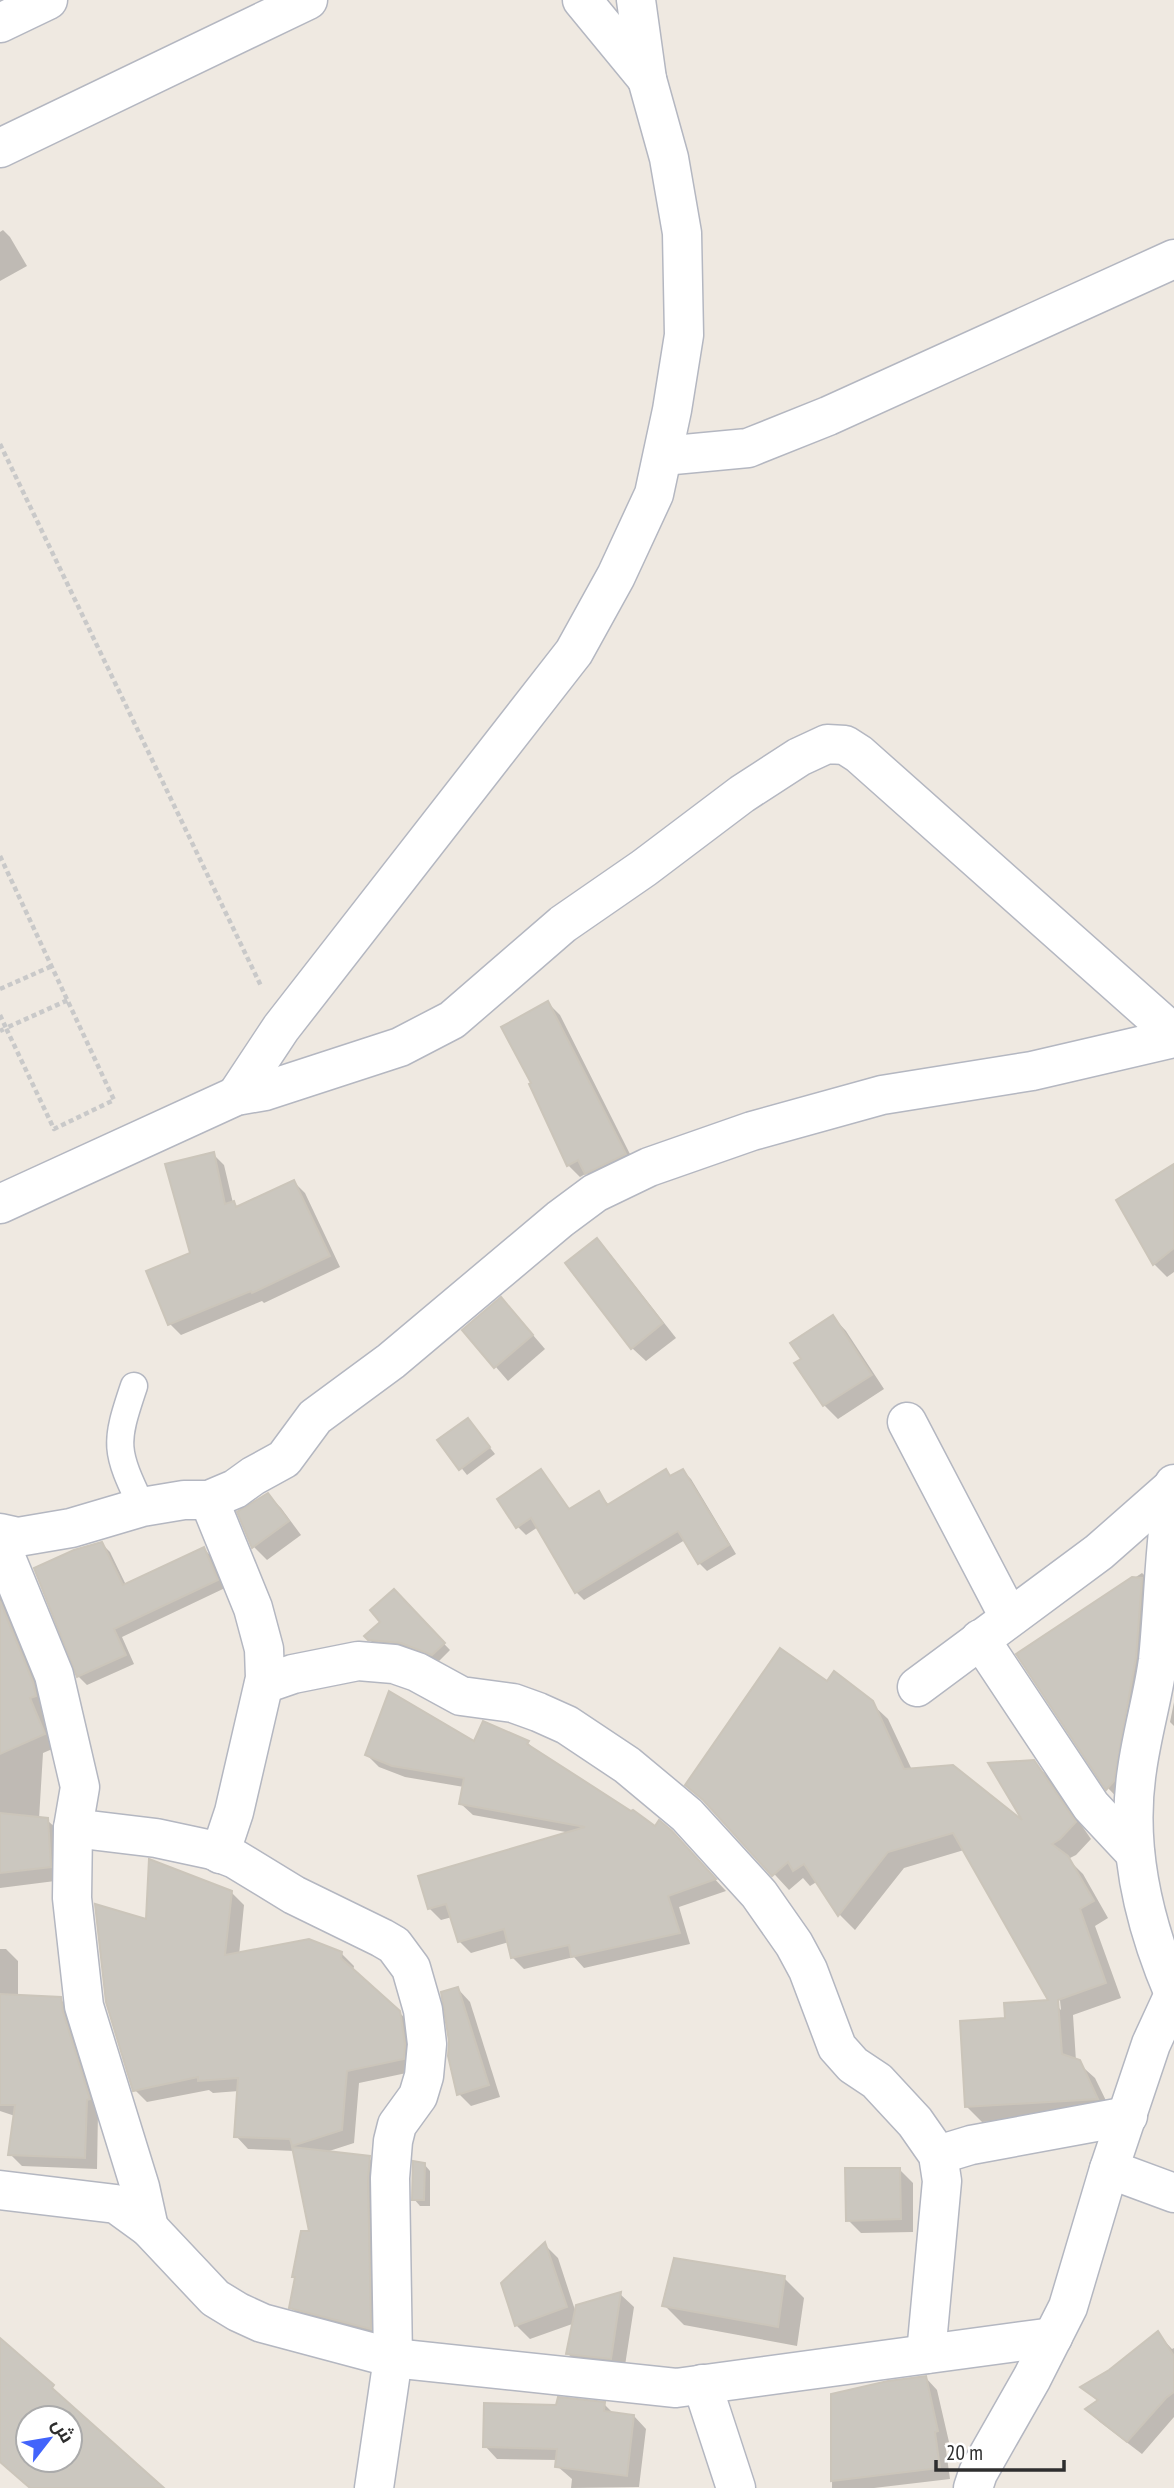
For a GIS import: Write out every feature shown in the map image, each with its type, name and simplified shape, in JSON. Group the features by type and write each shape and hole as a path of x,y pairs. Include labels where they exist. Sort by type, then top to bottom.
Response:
{"street":[{"path":"0,23 48,0"},
{"path":"0,148 308,0"},
{"path":"582,0 647,79"},
{"path":"236,1096 281,1028 575,652 616,576 654,494 684,335 682,233 669,158 647,79 636,0"},
{"path":"663,456 748,447 771,439 828,416 1174,259"},
{"path":"0,1204 236,1096 265,1091 400,1047 452,1020 562,924 644,869 742,794 799,757 827,744 845,745 859,754 1174,1036"},
{"path":"0,1533 18,1537 71,1528 142,1507 184,1500 209,1500 235,1489 284,1459 315,1417 410,1346 560,1219 617,1181 752,1130 882,1095 1032,1071 1174,1036"},
{"path":"907,1422 995,1628 1091,1806 1135,1853"},
{"path":"916,1687 1099,1552 1174,1485"},
{"path":"973,2488 978,2473 1068,2307 1109,2169 1151,2044 1174,1994 1155,1949 1141,1897 1133,1817 1136,1771 1157,1662 1164,1566 1174,1485"},
{"path":"209,1500 256,1616 264,1649 264,1684 234,1812 220,1854"},
{"path":"0,1543 54,1675 80,1787 73,1828 72,1898 84,2006 140,2187 149,2228"},
{"path":"264,1684 293,1674 358,1661 394,1664 417,1672 461,1696 513,1703 567,1725 627,1765 687,1815 759,1894 794,1944 808,1970 837,2048 853,2065 886,2090 915,2122 938,2155 942,2181 926,2354"},
{"path":"73,1828 194,1845 235,1859 294,1895 383,1938 394,1945 411,1968 423,2010 427,2044 424,2076 418,2096 397,2125 393,2141 390,2178 393,2358 374,2488"},
{"path":"938,2155 971,2145 1128,2116"},
{"path":"1109,2169 1174,2193"},
{"path":"0,2190 116,2204 149,2228 215,2298 238,2312 262,2323 393,2358 676,2388 1053,2337"},
{"path":"702,2384 736,2488"}],"lane":[{"path":"134,1386 122,1422 119,1443 121,1464 142,1507"}],"path":[{"path":"0,444 281,1028"},
{"path":"0,856 114,1100 54,1129 0,1015"},
{"path":"0,989 52,966"},
{"path":"0,1031 68,1000"}],"building":[{"path":"548,1001 626,1154 585,1174 578,1160 567,1166 529,1084 531,1083 501,1027"},
{"path":"214,1152 225,1204 234,1201 236,1207 294,1180 330,1256 252,1293 251,1291 168,1325 146,1271 190,1253 165,1164"},
{"path":"1174,1164 1174,1248 1153,1265 1116,1200"},
{"path":"597,1238 663,1323 631,1349 565,1263"},
{"path":"501,1297 533,1335 494,1368 462,1330"},
{"path":"833,1315 872,1375 823,1406 794,1363 801,1359 790,1343"},
{"path":"468,1418 490,1447 459,1470 437,1440"},
{"path":"541,1469 569,1509 599,1491 607,1505 666,1469 670,1476 683,1469 729,1545 698,1564 678,1531 575,1593 531,1518 516,1528 497,1499"},
{"path":"268,1493 289,1521 252,1548 237,1512"},
{"path":"102,1542 123,1585 204,1547 218,1580 114,1629 126,1655 77,1677 34,1568 74,1550"},
{"path":"1132,1577 1142,1578 1136,1657 1114,1781 1106,1790 1016,1654"},
{"path":"394,1589 445,1643 432,1655 401,1643 368,1640 364,1636 380,1622 370,1610"},
{"path":"0,1601 33,1682 36,1696 30,1698 45,1734 0,1754"},
{"path":"780,1648 827,1681 834,1671 873,1701 904,1769 953,1765 1022,1820 988,1763 1034,1760 1076,1822 1052,1844 1068,1856 1094,1901 1080,1909 1106,1983 1058,2000 1062,2054 1080,2060 1098,2099 965,2107 960,2021 1005,2018 1004,2003 1048,2000 953,1833 888,1852 838,1916 804,1864 793,1871 788,1862 772,1876 703,1800 685,1785"},
{"path":"389,1691 474,1741 483,1721 529,1741 527,1744 655,1826 659,1820 716,1879 668,1896 680,1933 571,1957 569,1945 511,1958 504,1929 458,1942 446,1904 428,1909 418,1876 585,1827 459,1804 464,1778 392,1766 365,1755"},
{"path":"0,1813 48,1818 51,1867 0,1873"},
{"path":"149,1859 232,1891 225,1955 309,1939 342,1952 341,1958 400,2011 405,2044 404,2059 347,2071 342,2130 292,2146 290,2139 234,2137 238,2078 198,2081 198,2077 133,2091 106,2002 95,1904 146,1919"},
{"path":"458,1987 489,2085 457,2095 448,2056 449,2041 441,1992"},
{"path":"0,1994 61,1997 63,2012 90,2099 87,2100 85,2158 8,2155 15,2105 0,2105"},
{"path":"292,2147 370,2156 368,2178 371,2329 289,2308 301,2231 309,2231"},
{"path":"413,2161 425,2163 424,2200 412,2200"},
{"path":"845,2168 900,2168 901,2219 846,2221"},
{"path":"545,2242 567,2307 515,2326 501,2283"},
{"path":"674,2258 785,2276 778,2327 662,2306"},
{"path":"621,2292 611,2359 566,2354 576,2305"},
{"path":"1158,2331 1174,2356 1174,2392 1127,2442 1085,2409 1098,2400 1080,2387 1109,2370"},
{"path":"0,2338 54,2385 52,2388 70,2404 14,2404 14,2474 84,2474 84,2417 164,2488 30,2488 0,2462"},
{"path":"926,2376 938,2431 935,2432 940,2468 831,2481 831,2394 888,2381"},
{"path":"558,2397 605,2402 604,2411 634,2415 627,2476 555,2467 557,2449 483,2447 484,2403 556,2405"}]}
